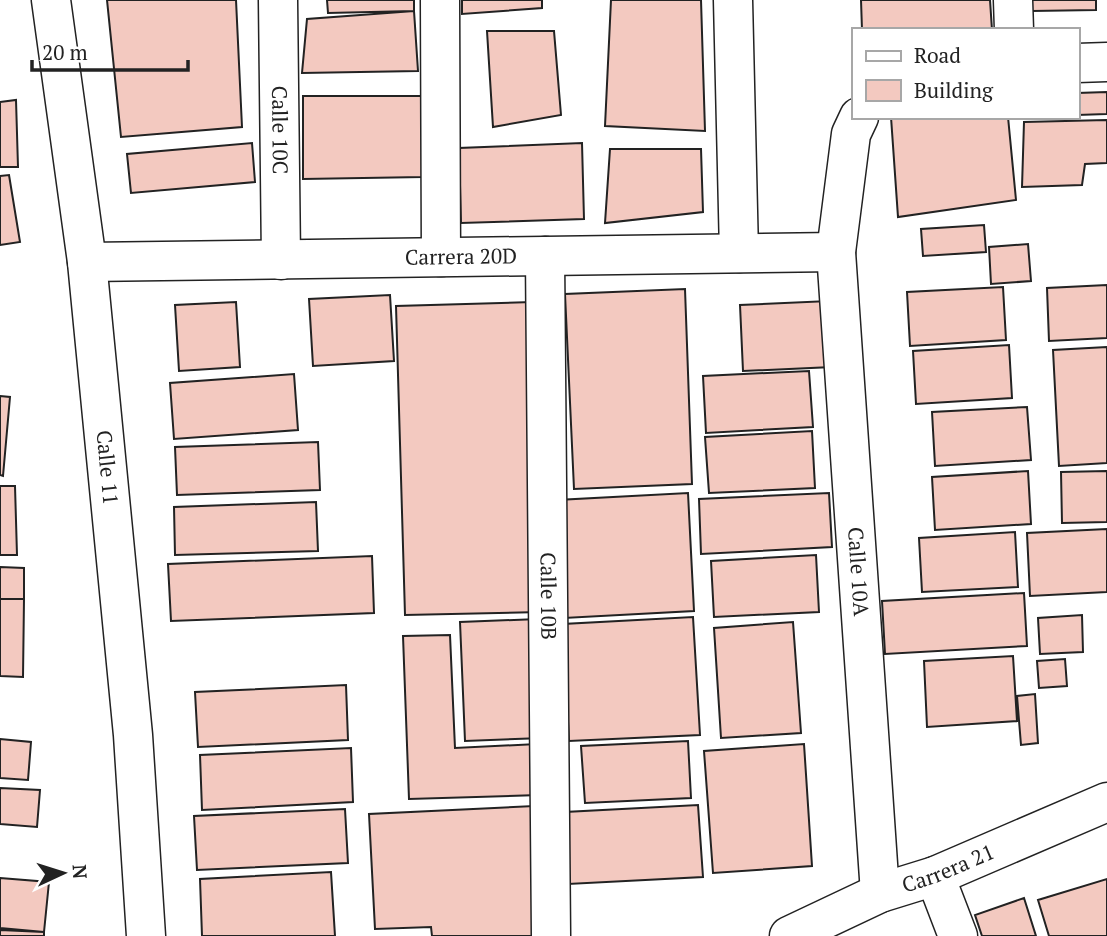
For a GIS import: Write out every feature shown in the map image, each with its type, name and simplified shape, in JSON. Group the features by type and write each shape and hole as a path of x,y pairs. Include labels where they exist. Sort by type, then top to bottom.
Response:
{"street":[{"name":"Calle 11","path":"51,0 88,262 134,735 146,936"},
{"name":"Calle 10C","path":"278,0 281,260"},
{"path":"440,0 441,257"},
{"path":"733,0 739,253"},
{"path":"1013,0 1014,28"},
{"path":"1079,63 1107,62"},
{"name":"Calle 10A","path":"858,119 851,134 836,252 880,893"},
{"name":"Carrera 20D","path":"88,262 836,252"},
{"name":"Calle 10B","path":"545,256 551,936"},
{"name":"Carrera 21","path":"789,936 880,893 935,876 1107,802"},
{"path":"935,876 958,936"}],"building":[{"path":"107,0 236,0 242,127 121,137"},
{"path":"327,0 414,0 414,11 328,13"},
{"path":"462,0 542,0 542,8 462,14"},
{"path":"611,0 701,0 705,131 605,126"},
{"path":"861,0 990,0 992,28 862,28"},
{"path":"1032,0 1096,0 1096,10 1032,11"},
{"path":"414,11 418,71 302,73 307,19"},
{"path":"487,31 554,31 561,115 493,127"},
{"path":"1107,92 1107,114 1079,115 1079,93"},
{"path":"303,96 422,96 423,177 303,179"},
{"path":"16,100 18,167 0,167 0,102"},
{"path":"891,119 1008,119 1016,200 898,217"},
{"path":"1107,120 1107,163 1085,164 1082,185 1022,187 1024,122"},
{"path":"252,143 255,182 131,193 127,154"},
{"path":"582,143 584,219 461,223 459,148"},
{"path":"610,149 701,149 703,212 605,223"},
{"path":"9,175 20,242 0,245 0,176"},
{"path":"984,225 986,252 923,256 921,229"},
{"path":"1028,244 1031,281 991,284 989,247"},
{"path":"1107,285 1107,338 1049,341 1047,288"},
{"path":"1003,287 1006,340 910,346 907,292"},
{"path":"685,289 692,484 574,489 565,294"},
{"path":"390,295 394,361 313,366 309,299"},
{"path":"829,301 832,367 743,371 740,305"},
{"path":"236,302 240,367 179,371 175,305"},
{"path":"532,302 541,612 405,615 396,306"},
{"path":"1009,345 1012,398 916,404 913,351"},
{"path":"1107,347 1107,463 1059,466 1053,350"},
{"path":"809,371 813,427 706,433 703,376"},
{"path":"294,374 298,430 174,439 170,383"},
{"path":"0,396 10,397 3,476 0,475"},
{"path":"1027,407 1031,460 935,466 932,412"},
{"path":"812,431 815,488 709,493 705,437"},
{"path":"318,442 320,490 177,495 175,447"},
{"path":"1028,471 1031,524 935,530 932,477"},
{"path":"1107,471 1107,522 1062,523 1061,472"},
{"path":"0,486 15,486 17,555 0,555"},
{"path":"688,493 694,611 564,618 557,500"},
{"path":"829,493 832,547 701,554 699,499"},
{"path":"316,502 318,551 175,555 174,507"},
{"path":"1107,529 1107,592 1030,596 1027,533"},
{"path":"1015,532 1018,587 922,592 919,538"},
{"path":"816,555 819,612 714,617 711,561"},
{"path":"372,556 374,613 171,621 168,564"},
{"path":"0,567 24,568 24,599 0,599"},
{"path":"1024,593 1027,646 885,654 882,601"},
{"path":"0,599 24,599 23,677 0,676"},
{"path":"1082,615 1083,652 1040,654 1038,618"},
{"path":"693,617 700,735 569,741 563,624"},
{"path":"538,619 543,738 465,741 460,622"},
{"path":"793,622 801,733 721,738 714,628"},
{"path":"450,635 455,748 537,744 539,795 409,799 403,636"},
{"path":"1013,656 1017,721 927,727 924,661"},
{"path":"1065,659 1067,686 1039,688 1037,661"},
{"path":"346,685 348,740 198,747 195,692"},
{"path":"1035,694 1038,743 1021,745 1017,696"},
{"path":"0,739 31,742 28,780 0,778"},
{"path":"688,741 691,798 585,803 581,746"},
{"path":"804,744 812,866 713,873 704,751"},
{"path":"351,748 353,802 202,810 200,755"},
{"path":"0,788 40,790 37,827 0,824"},
{"path":"698,805 703,877 568,884 565,812"},
{"path":"534,806 540,936 432,936 431,927 375,929 369,814"},
{"path":"345,809 348,863 197,870 194,816"},
{"path":"331,872 335,936 202,936 200,879"},
{"path":"0,878 49,882 44,932 0,928"},
{"path":"1107,879 1107,936 1049,936 1038,900"},
{"path":"1024,898 1036,936 982,936 975,915"},
{"path":"0,930 44,932 44,936 0,936"}]}
